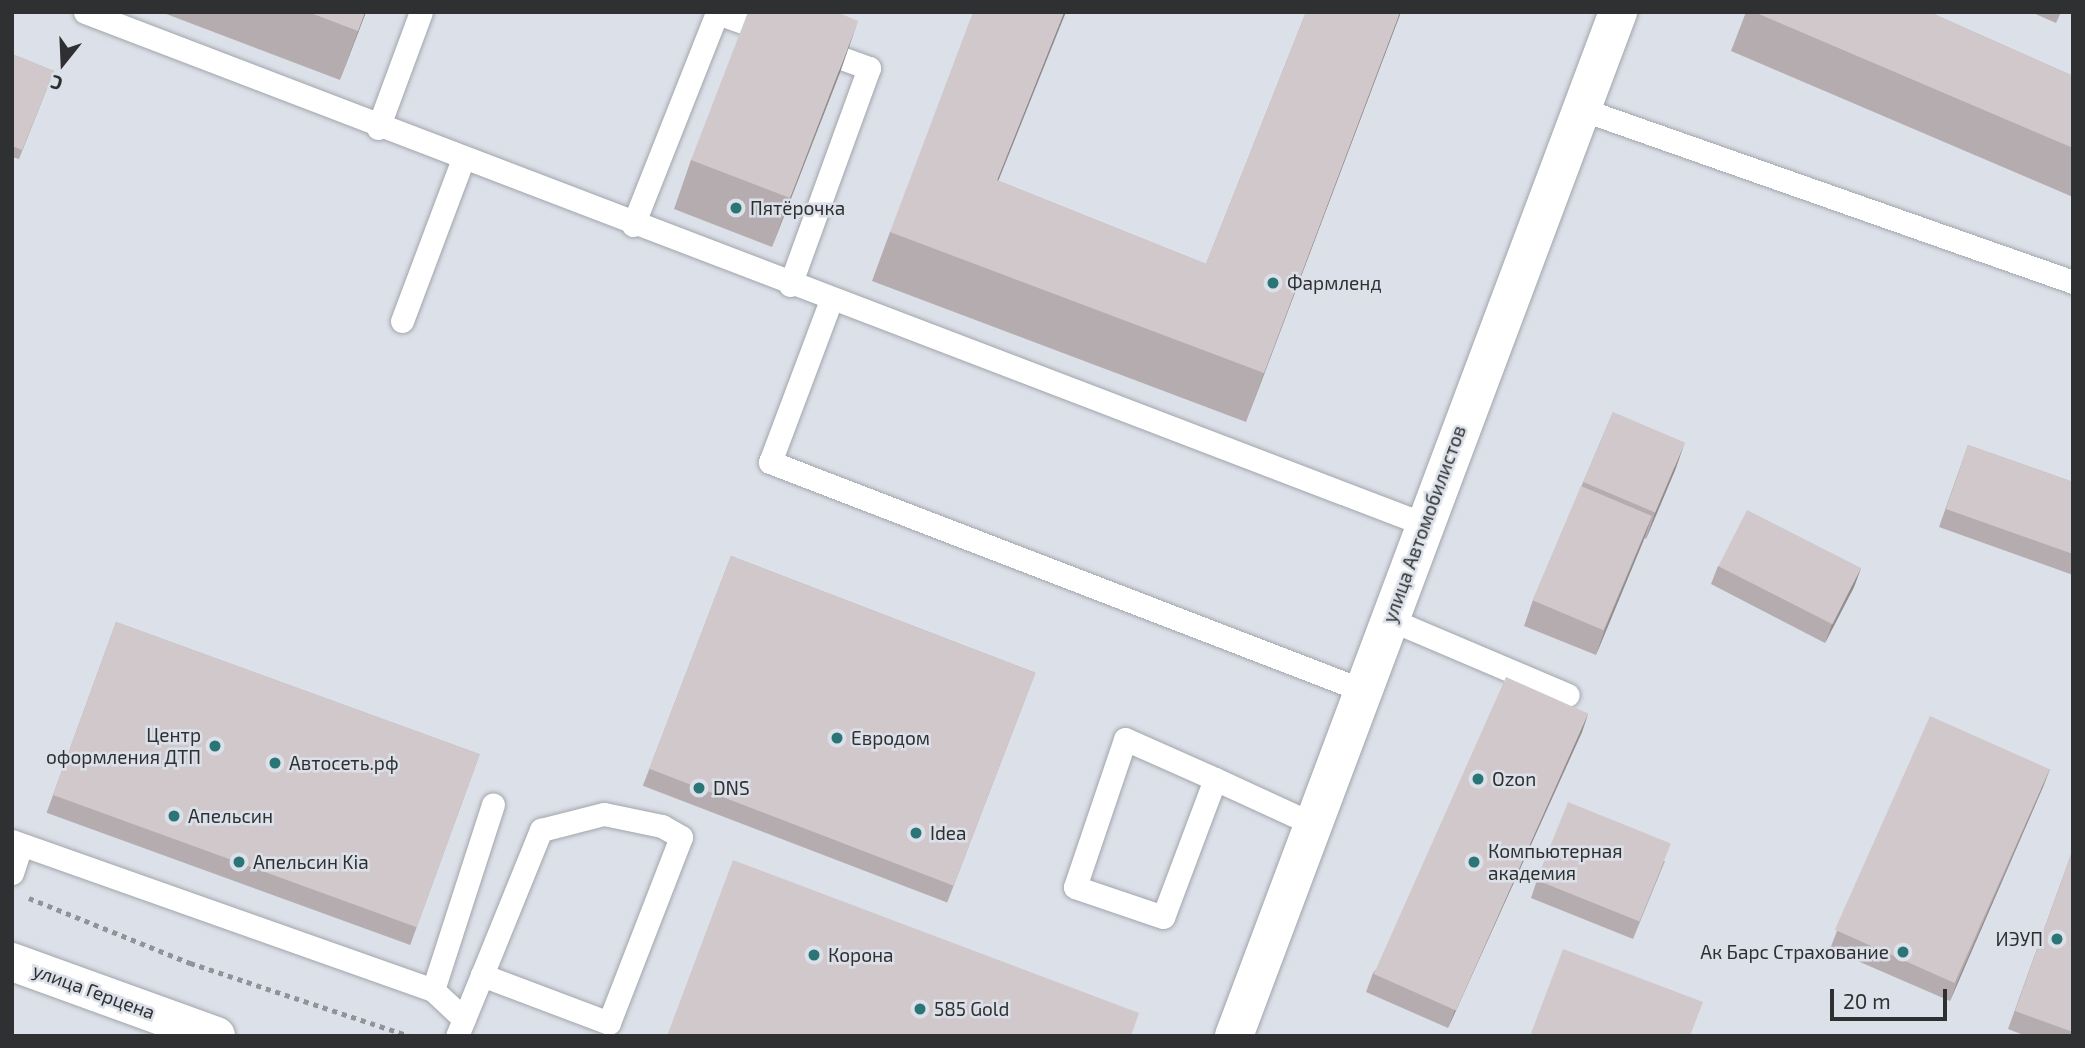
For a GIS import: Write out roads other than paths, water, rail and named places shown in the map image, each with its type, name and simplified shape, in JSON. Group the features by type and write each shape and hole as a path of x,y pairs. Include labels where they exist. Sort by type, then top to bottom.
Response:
{"street":[{"name":"улица Автомобилистов","path":"1234,1036 1618,12"},
{"name":"улица Герцена","path":"12,962 216,1036"}],"lane":[{"path":"85,12 461,161 1424,524"},
{"path":"379,128 421,12"},
{"path":"633,225 717,13 869,68 790,285"},
{"path":"1581,109 2073,282"},
{"path":"402,321 461,161"},
{"path":"831,300 769,463 1362,691"},
{"path":"1389,619 1568,695"},
{"path":"1215,779 1163,917 1075,887 1125,739 1215,779 1313,824"},
{"path":"433,990 493,804"},
{"path":"461,1027 482,975 541,830 604,814 662,825 681,836 609,1023 482,975"},
{"path":"12,873 17,843 433,990 461,1027"}],"place":[{"name":"Пятёрочка","path":"736,208"},
{"name":"Фармленд","path":"1273,283"},
{"name":"Евродом","path":"837,738"},
{"name":"Центр оформления ДТП","path":"215,746"},
{"name":"Автосеть.рф","path":"275,763"},
{"name":"Ozon","path":"1478,779"},
{"name":"DNS","path":"699,788"},
{"name":"Апельсин","path":"174,816"},
{"name":"Idea","path":"916,833"},
{"name":"Апельсин Kia","path":"239,862"},
{"name":"Компьютерная академия","path":"1474,862"},
{"name":"ИЭУП","path":"2057,939"},
{"name":"Ак Барс Страхование","path":"1903,952"},
{"name":"Корона","path":"814,955"},
{"name":"585 Gold","path":"920,1009"}]}
